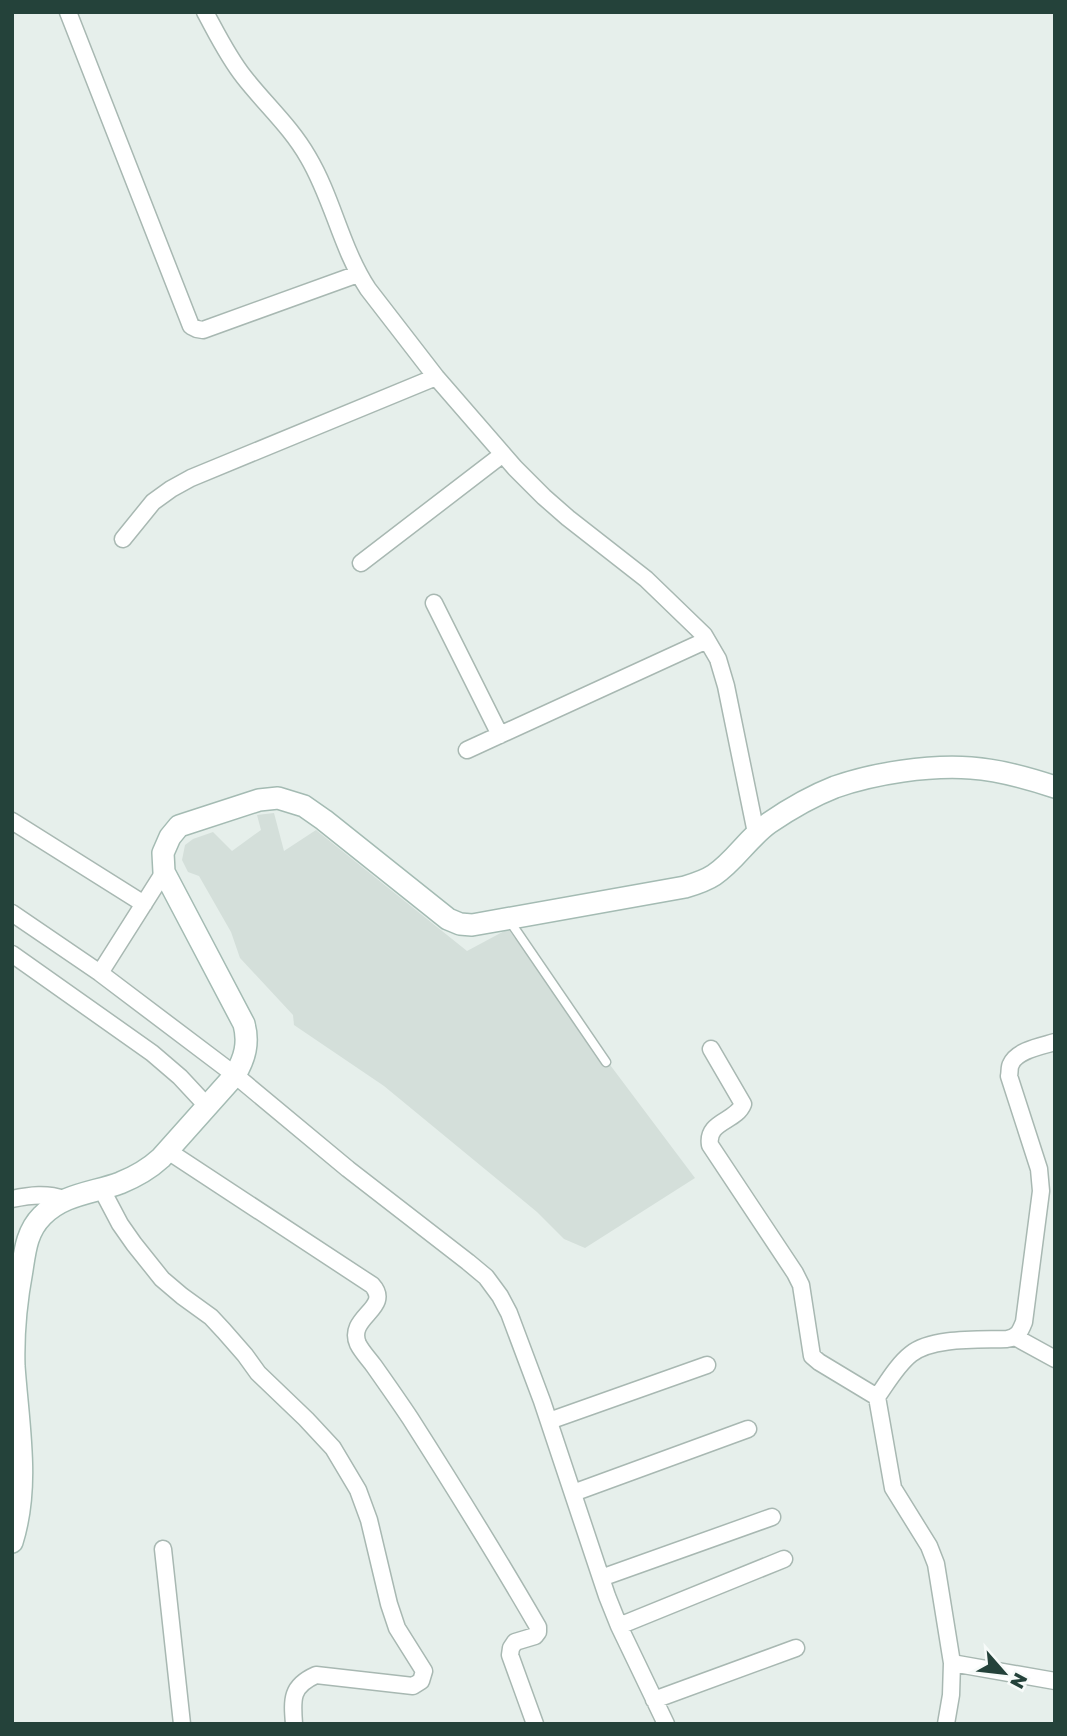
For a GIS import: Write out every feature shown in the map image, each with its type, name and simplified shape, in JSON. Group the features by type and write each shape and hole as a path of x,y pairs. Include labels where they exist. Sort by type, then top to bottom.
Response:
{"street":[{"path":"68,12 191,326 203,330 358,274"},
{"path":"205,12 224,48 242,74 290,131 313,165 358,274 436,377 544,497 646,579 676,606 707,640 718,659 726,686 756,833"},
{"path":"123,538 153,502 191,478 436,377"},
{"path":"361,563 503,454"},
{"path":"434,603 499,735"},
{"path":"467,750 707,640"},
{"path":"12,1542 20,1498 22,1457 14,1365 14,1327 28,1237 40,1217 64,1199 121,1182 149,1168 168,1151 233,1078 242,1064 247,1046 244,1024 164,872 163,853 170,837 179,826 259,800 278,798 304,807 324,820 448,919 472,925 701,882 726,866 756,833 785,813 832,788 873,777 934,767 972,768 1022,777 1055,787"},
{"path":"12,821 144,904"},
{"path":"100,974 164,872"},
{"path":"12,913 100,974 486,1278 509,1313 549,1421 618,1626 666,1724"},
{"path":"12,954 152,1053 210,1103"},
{"path":"1015,1337 1024,1322 1041,1191 1039,1170 1009,1076 1011,1064 1021,1053 1055,1042"},
{"path":"711,1049 743,1104 738,1113 713,1128 710,1145 795,1272 801,1285 812,1356 877,1397"},
{"path":"168,1151 372,1284 378,1291 373,1308 356,1330 358,1344 404,1409 538,1627 535,1636 515,1642 510,1655 535,1724"},
{"path":"100,1188 120,1224 162,1279 211,1317 258,1373 333,1448 358,1490 366,1510 389,1604 397,1628 424,1671 421,1681 413,1686 316,1675 304,1681 294,1692 294,1724"},
{"path":"12,1199 53,1195 64,1199"},
{"path":"946,1724 952,1664 936,1564 929,1546 893,1488 877,1397 910,1355 934,1343 1015,1337 1055,1359"},
{"path":"549,1421 707,1365"},
{"path":"573,1493 748,1429"},
{"path":"601,1578 772,1517"},
{"path":"163,1549 182,1724"},
{"path":"618,1626 784,1559"},
{"path":"654,1700 796,1647"},
{"path":"952,1664 1055,1681"}],"lane":[{"path":"509,919 606,1062"}],"shaded area":[{"path":"274,813 284,851 316,830 467,951 508,929 695,1178 585,1248 564,1239 537,1212 384,1086 294,1025 293,1015 240,958 231,932 199,876 188,872 182,860 185,845 213,832 232,851 261,830 257,815"}]}
